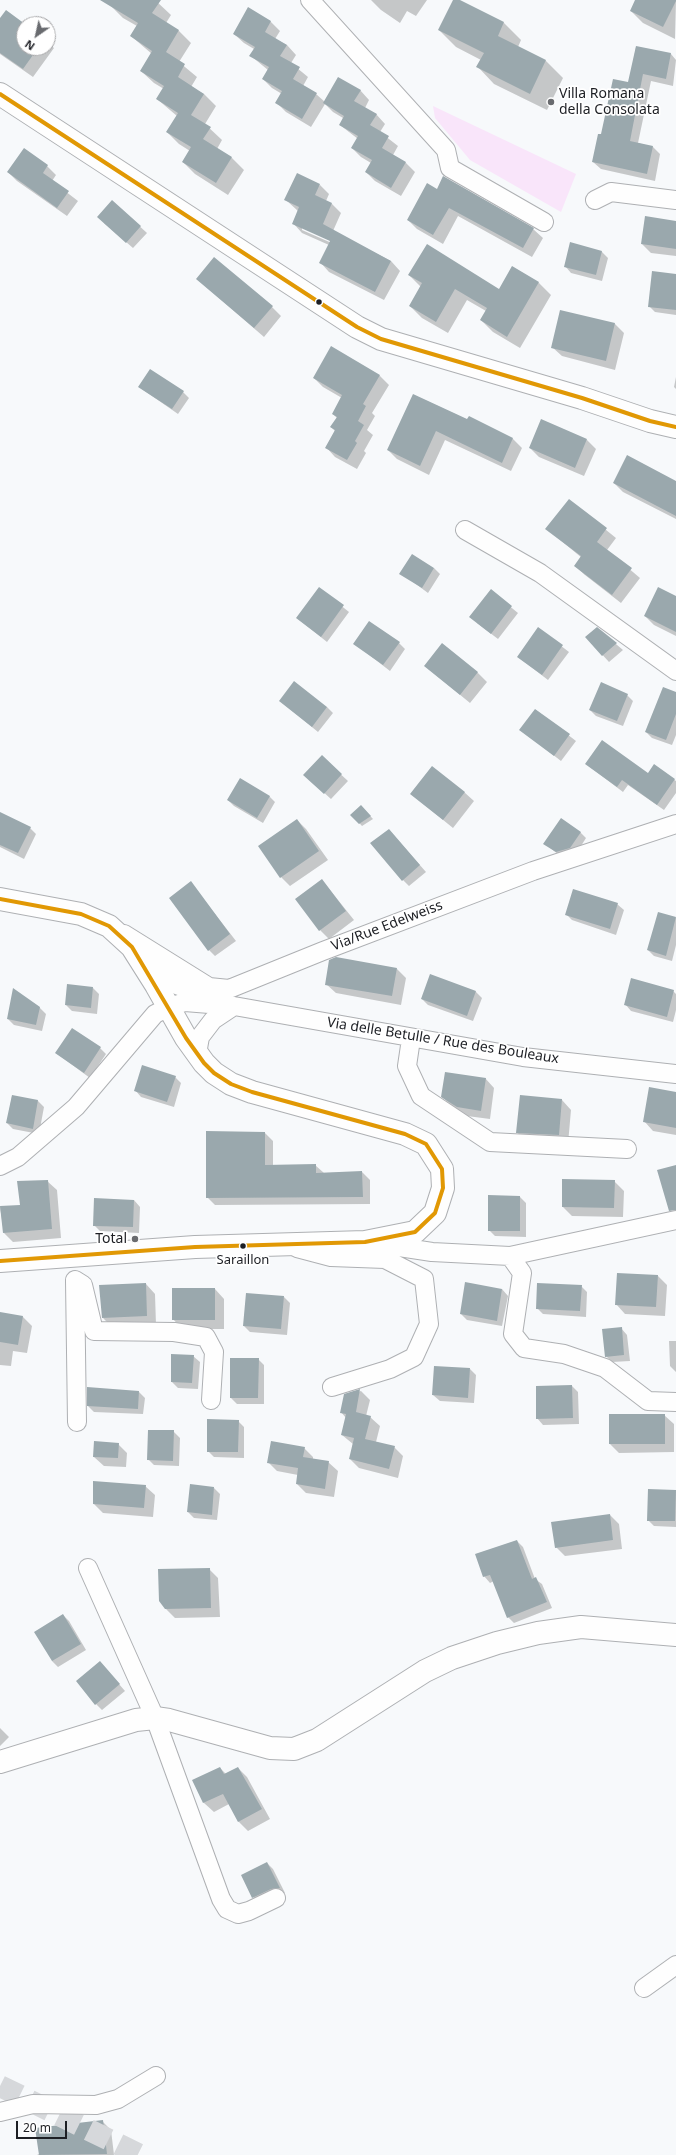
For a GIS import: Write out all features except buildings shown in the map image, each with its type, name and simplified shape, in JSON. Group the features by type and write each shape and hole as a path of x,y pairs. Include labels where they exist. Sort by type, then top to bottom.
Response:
{"main road":[{"path":"0,94 318,303 381,339 582,398 650,421 676,427"},
{"path":"0,899 81,914 109,926 132,948 145,966 197,1054 214,1073 231,1084 252,1092 405,1134 426,1144 442,1170 443,1188 435,1213 415,1232 365,1242 195,1247 0,1261"},
{"path":"0,1762 136,1720 154,1718 169,1720 270,1748 294,1749 317,1740 425,1671 452,1658 497,1643 538,1633 581,1627 676,1635"}],"street":[{"path":"310,0 446,150 450,168 544,222"},
{"path":"595,200 611,192 676,200"},
{"path":"465,530 540,573 676,671"},
{"name":"Via/Rue Edelweiss","path":"109,926 151,950 209,987 229,989 323,951 533,871 676,824"},
{"path":"145,966 174,984 234,1006"},
{"path":"0,1166 18,1157 76,1107 155,1014 169,1007 185,1002 234,1006"},
{"path":"197,1054 200,1037 213,1020 234,1006"},
{"name":"Via delle Betulle / Rue des Bouleaux","path":"234,1006 411,1039 454,1044 523,1057 676,1074"},
{"path":"411,1039 407,1066 421,1096 490,1142 627,1149"},
{"path":"365,1242 432,1252 510,1256 676,1220"},
{"path":"285,1245 331,1257 385,1259 424,1279 429,1324 414,1357 390,1369 332,1387"},
{"path":"74,1256 77,1422"},
{"path":"510,1256 522,1273 513,1334 524,1348 564,1354 605,1368 648,1401 676,1402"},
{"path":"75,1280 83,1285 94,1331 174,1332 206,1337 214,1352 211,1400"},
{"path":"88,1568 154,1718 221,1899 227,1909 238,1914 249,1911 276,1898"},
{"path":"644,1988 676,1965"},
{"path":"0,2112 33,2104 96,2105 118,2098 156,2076"}],"shaded area":[{"path":"433,106 576,174 561,212 470,160 435,118"}],"tunnel":[{"path":"0,2086 140,2155"}],"transit line":[{"path":"0,94 357,327 381,339 582,398 650,421 676,427"},
{"path":"0,899 81,914 109,926 132,947 186,1038 204,1063 214,1073 231,1084 252,1092 405,1134 426,1144 442,1169 443,1188 435,1213 415,1232 365,1242 195,1247 0,1261"}],"place":[{"name":"Villa Romana della Consolata","path":"551,102"},
{"name":"Total","path":"135,1239"},
{"name":"Saraillon","path":"243,1246"}]}
